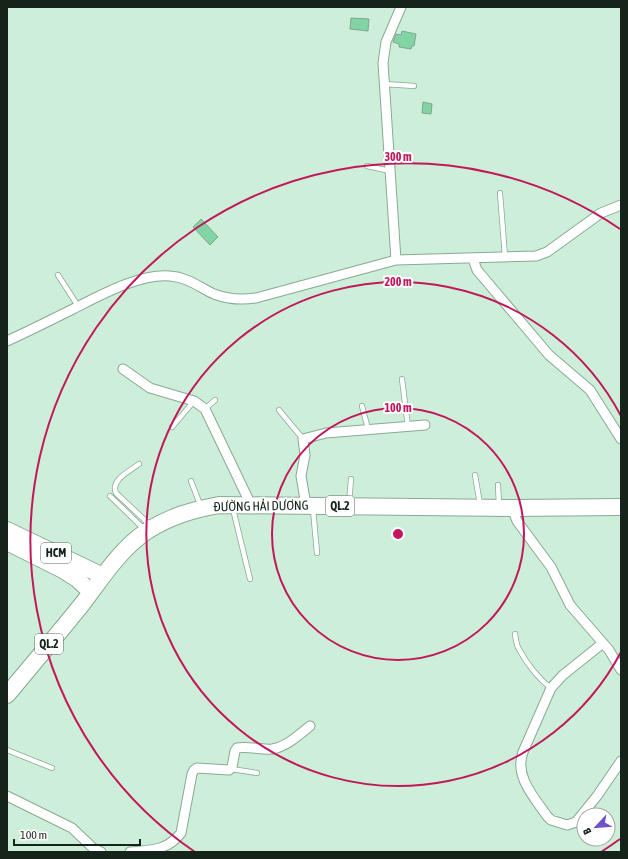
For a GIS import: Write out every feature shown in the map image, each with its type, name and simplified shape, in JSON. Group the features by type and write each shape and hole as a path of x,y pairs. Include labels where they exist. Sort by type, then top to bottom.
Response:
{"highway":[{"name":"ĐƯỜNG HẢI DƯƠNG","path":"7,695 126,548 166,520 193,510 219,505 480,508 621,507"},
{"name":"HCM","path":"7,530 103,576"},
{"name":"HCM","path":"7,542 63,570 77,579 91,592"}],"street":[{"path":"396,260 383,63 386,42 401,7"},
{"path":"7,341 78,306 151,276 169,275 180,277 215,294 245,300 396,260 505,258 541,255 601,213 621,205"},
{"path":"473,259 477,270 546,351 590,390 621,439"},
{"path":"123,369 150,388 194,401 205,409 251,505"},
{"path":"309,505 301,476 305,455 303,440 326,433 425,426"},
{"path":"505,508 551,567 570,605 603,643 621,670"},
{"path":"603,643 563,674 552,688 520,760 521,774 547,816 551,820 566,824 576,822 597,796 621,761"},
{"path":"130,852 160,850 175,841 181,834 194,770 201,767 226,771 231,769 237,748 278,748 310,726"},
{"path":"7,796 72,828 94,848 101,852"}],"lane":[{"path":"384,84 414,86"},
{"path":"368,166 390,171"},
{"path":"500,193 505,258"},
{"path":"58,275 78,306"},
{"path":"402,379 408,427"},
{"path":"205,409 215,400"},
{"path":"172,427 194,401"},
{"path":"362,406 368,429"},
{"path":"279,410 303,440"},
{"path":"139,464 115,484 115,490 116,493 150,530"},
{"path":"475,475 480,508"},
{"path":"349,506 351,480"},
{"path":"191,481 202,508"},
{"path":"498,484 505,508"},
{"path":"110,496 150,530"},
{"path":"232,505 250,579"},
{"path":"309,505 317,553"},
{"path":"515,634 517,644 524,658 544,683 552,688"},
{"path":"7,750 52,768"},
{"path":"231,769 257,773"}],"building":[{"path":"351,18 369,19 368,31 350,29"},
{"path":"402,31 416,34 414,46 412,46 411,49 399,47 399,44 393,42 396,34 401,35"},
{"path":"423,102 432,104 431,114 422,113"},
{"path":"201,219 218,237 210,245 193,227"}]}
